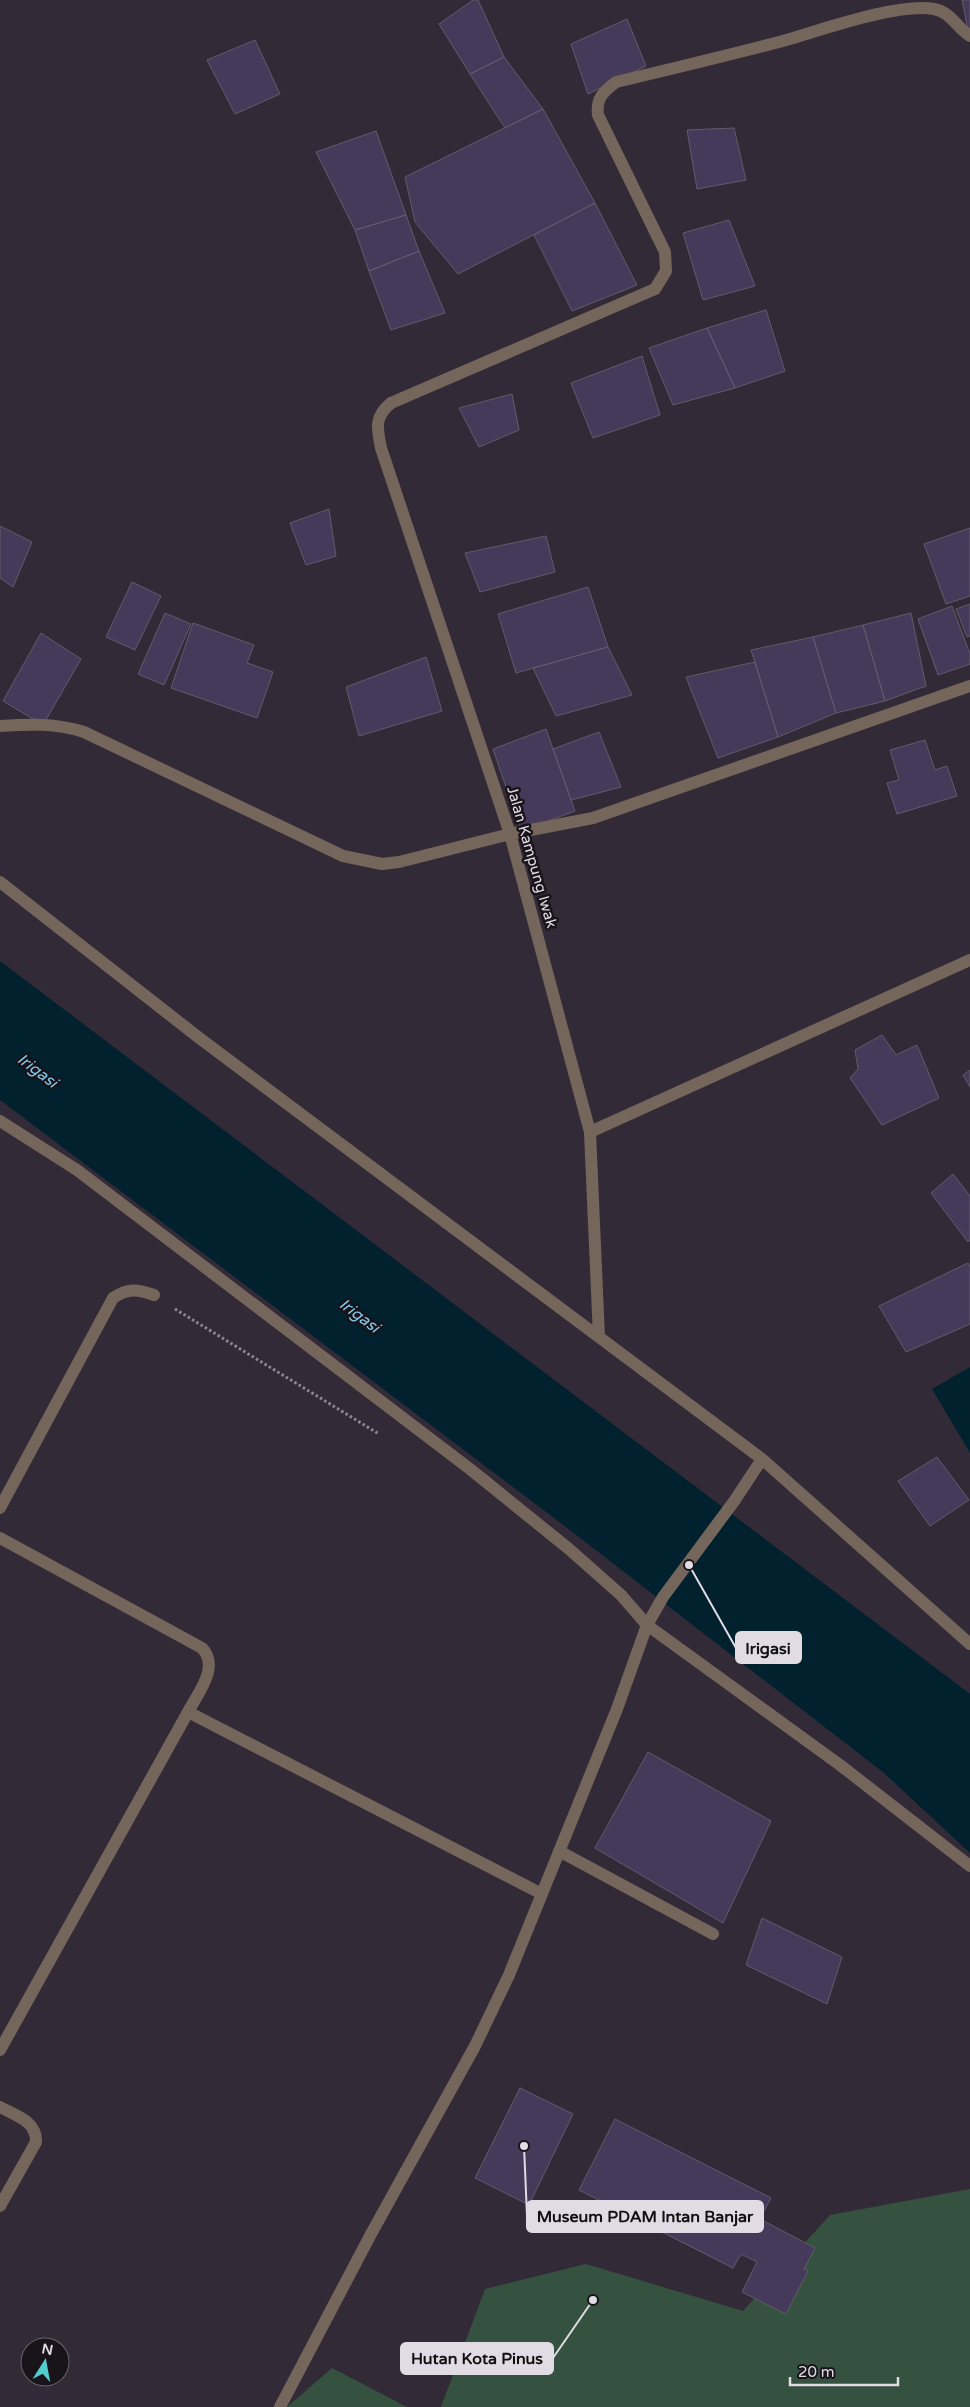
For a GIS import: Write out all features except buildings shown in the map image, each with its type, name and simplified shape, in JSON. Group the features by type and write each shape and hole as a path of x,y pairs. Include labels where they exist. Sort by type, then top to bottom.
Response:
{"street":[{"name":"Jalan Kampung Iwak","path":"599,1337 590,1132 510,834 381,448 377,428 380,412 391,403 655,289 666,271 665,252 598,115 597,104 602,94 616,82 730,55 880,14 910,9 932,9 943,12 970,36"},
{"path":"0,726 43,724 67,727 84,732 343,856 382,864 399,862 510,834 594,818 970,686"},
{"path":"0,882 198,1037 762,1459 970,1644"},
{"path":"590,1132 970,960"},
{"path":"0,1120 76,1170 470,1469 569,1549 621,1595 647,1625 840,1765 970,1866"},
{"path":"0,1508 113,1298 125,1290 138,1289 154,1295"},
{"path":"280,2407 371,2234 474,2046 509,1975 617,1709 647,1625 663,1596 735,1500 762,1459"},
{"path":"0,1538 202,1648 208,1654 210,1661 209,1672 188,1712 0,2050"},
{"path":"188,1712 542,1894"},
{"path":"560,1851 713,1934"},
{"path":"0,2107 32,2126 36,2133 36,2142 0,2206"}],"path":[{"path":"154,1295 386,1439"}],"green space":[{"path":"970,2189 970,2407 441,2407 485,2289 586,2264 743,2311 830,2215"},
{"path":"332,2368 407,2407 287,2407"}],"water":[{"path":"0,961 970,1694 970,1853 884,1773 566,1527 0,1100"},
{"path":"970,1367 970,1453 932,1389"}],"place":[{"name":"Irigasi","path":"689,1565"},
{"name":"Museum PDAM Intan Banjar","path":"524,2146"},
{"name":"Hutan Kota Pinus","path":"593,2300"}]}
